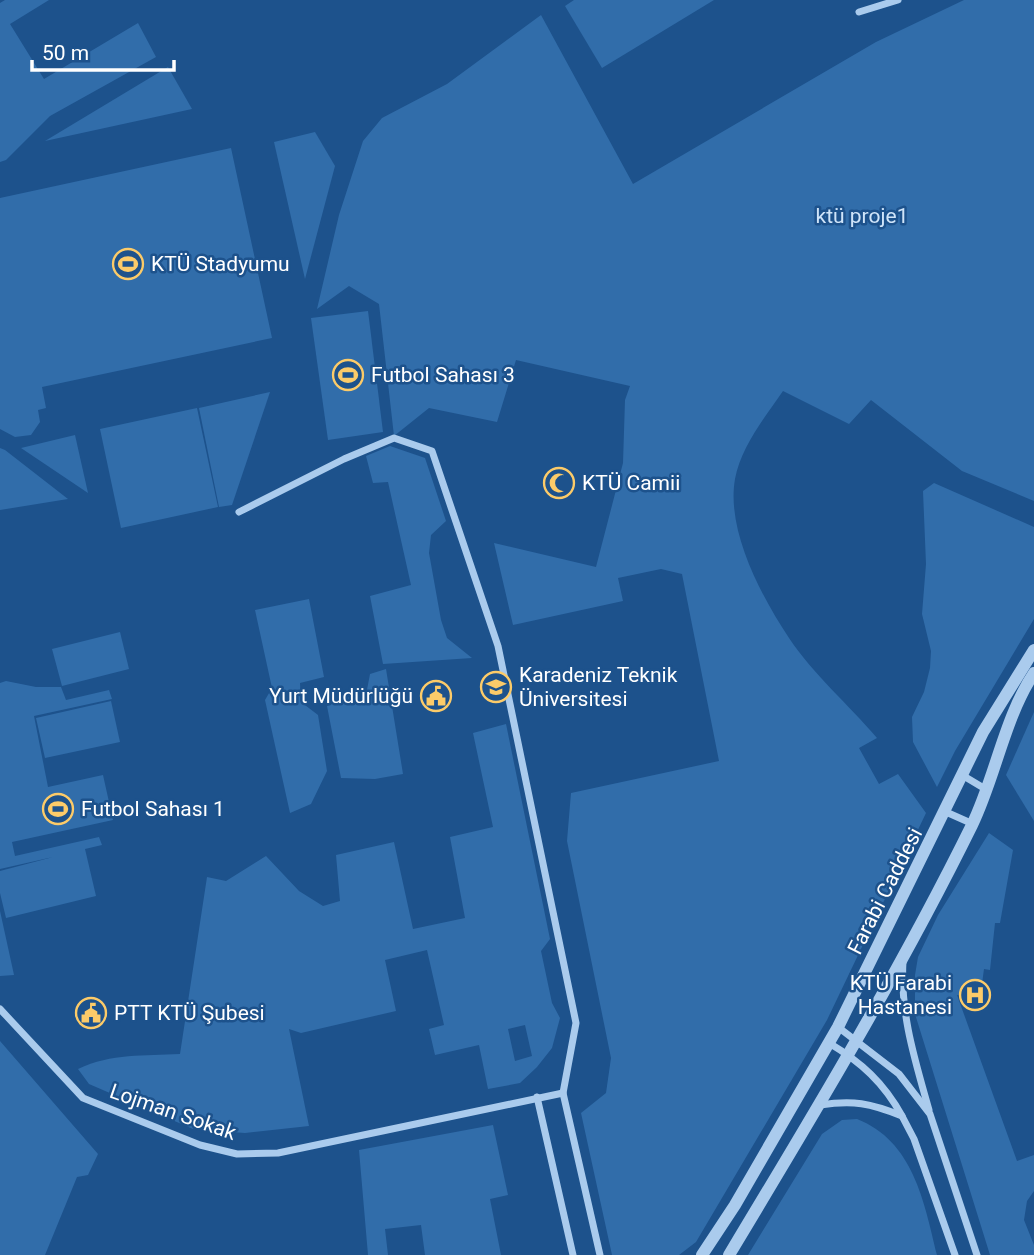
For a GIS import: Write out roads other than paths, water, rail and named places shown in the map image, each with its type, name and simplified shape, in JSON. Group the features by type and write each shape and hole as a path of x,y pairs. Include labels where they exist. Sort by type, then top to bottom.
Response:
{"street":[{"path":"859,12 898,0"},
{"path":"239,512 344,459 394,438 432,451 498,646 576,1023 563,1093 600,1255"},
{"name":"Farabi Caddesi","path":"702,1255 741,1194 838,1027 984,732 1034,650"},
{"path":"729,1255 859,1040 972,824 1015,712 1034,673"},
{"path":"962,775 987,790"},
{"path":"946,812 972,824"},
{"path":"904,952 901,993 906,1027 930,1114 977,1255"},
{"name":"Lojman Sokak","path":"0,1009 83,1098 200,1145 237,1154 278,1153 563,1093"},
{"path":"838,1027 859,1040 899,1074 930,1114"},
{"path":"829,1043 849,1055 888,1091 918,1151 955,1255"},
{"path":"537,1097 573,1255"},
{"path":"820,1105 849,1101 876,1106 902,1116"}],"place":[{"name":"KTÜ Stadyumu","path":"128,264"},
{"name":"Futbol Sahası 3","path":"348,375"},
{"name":"KTÜ Camii","path":"559,483"},
{"name":"Karadeniz Teknik Üniversitesi","path":"496,687"},
{"name":"Yurt Müdürlüğü","path":"436,696"},
{"name":"Futbol Sahası 1","path":"58,809"},
{"name":"KTÜ Farabi Hastanesi","path":"975,995"},
{"name":"PTT KTÜ Şubesi","path":"91,1013"}],"park label":[{"name":"ktü proje1","path":"862,216"}]}
